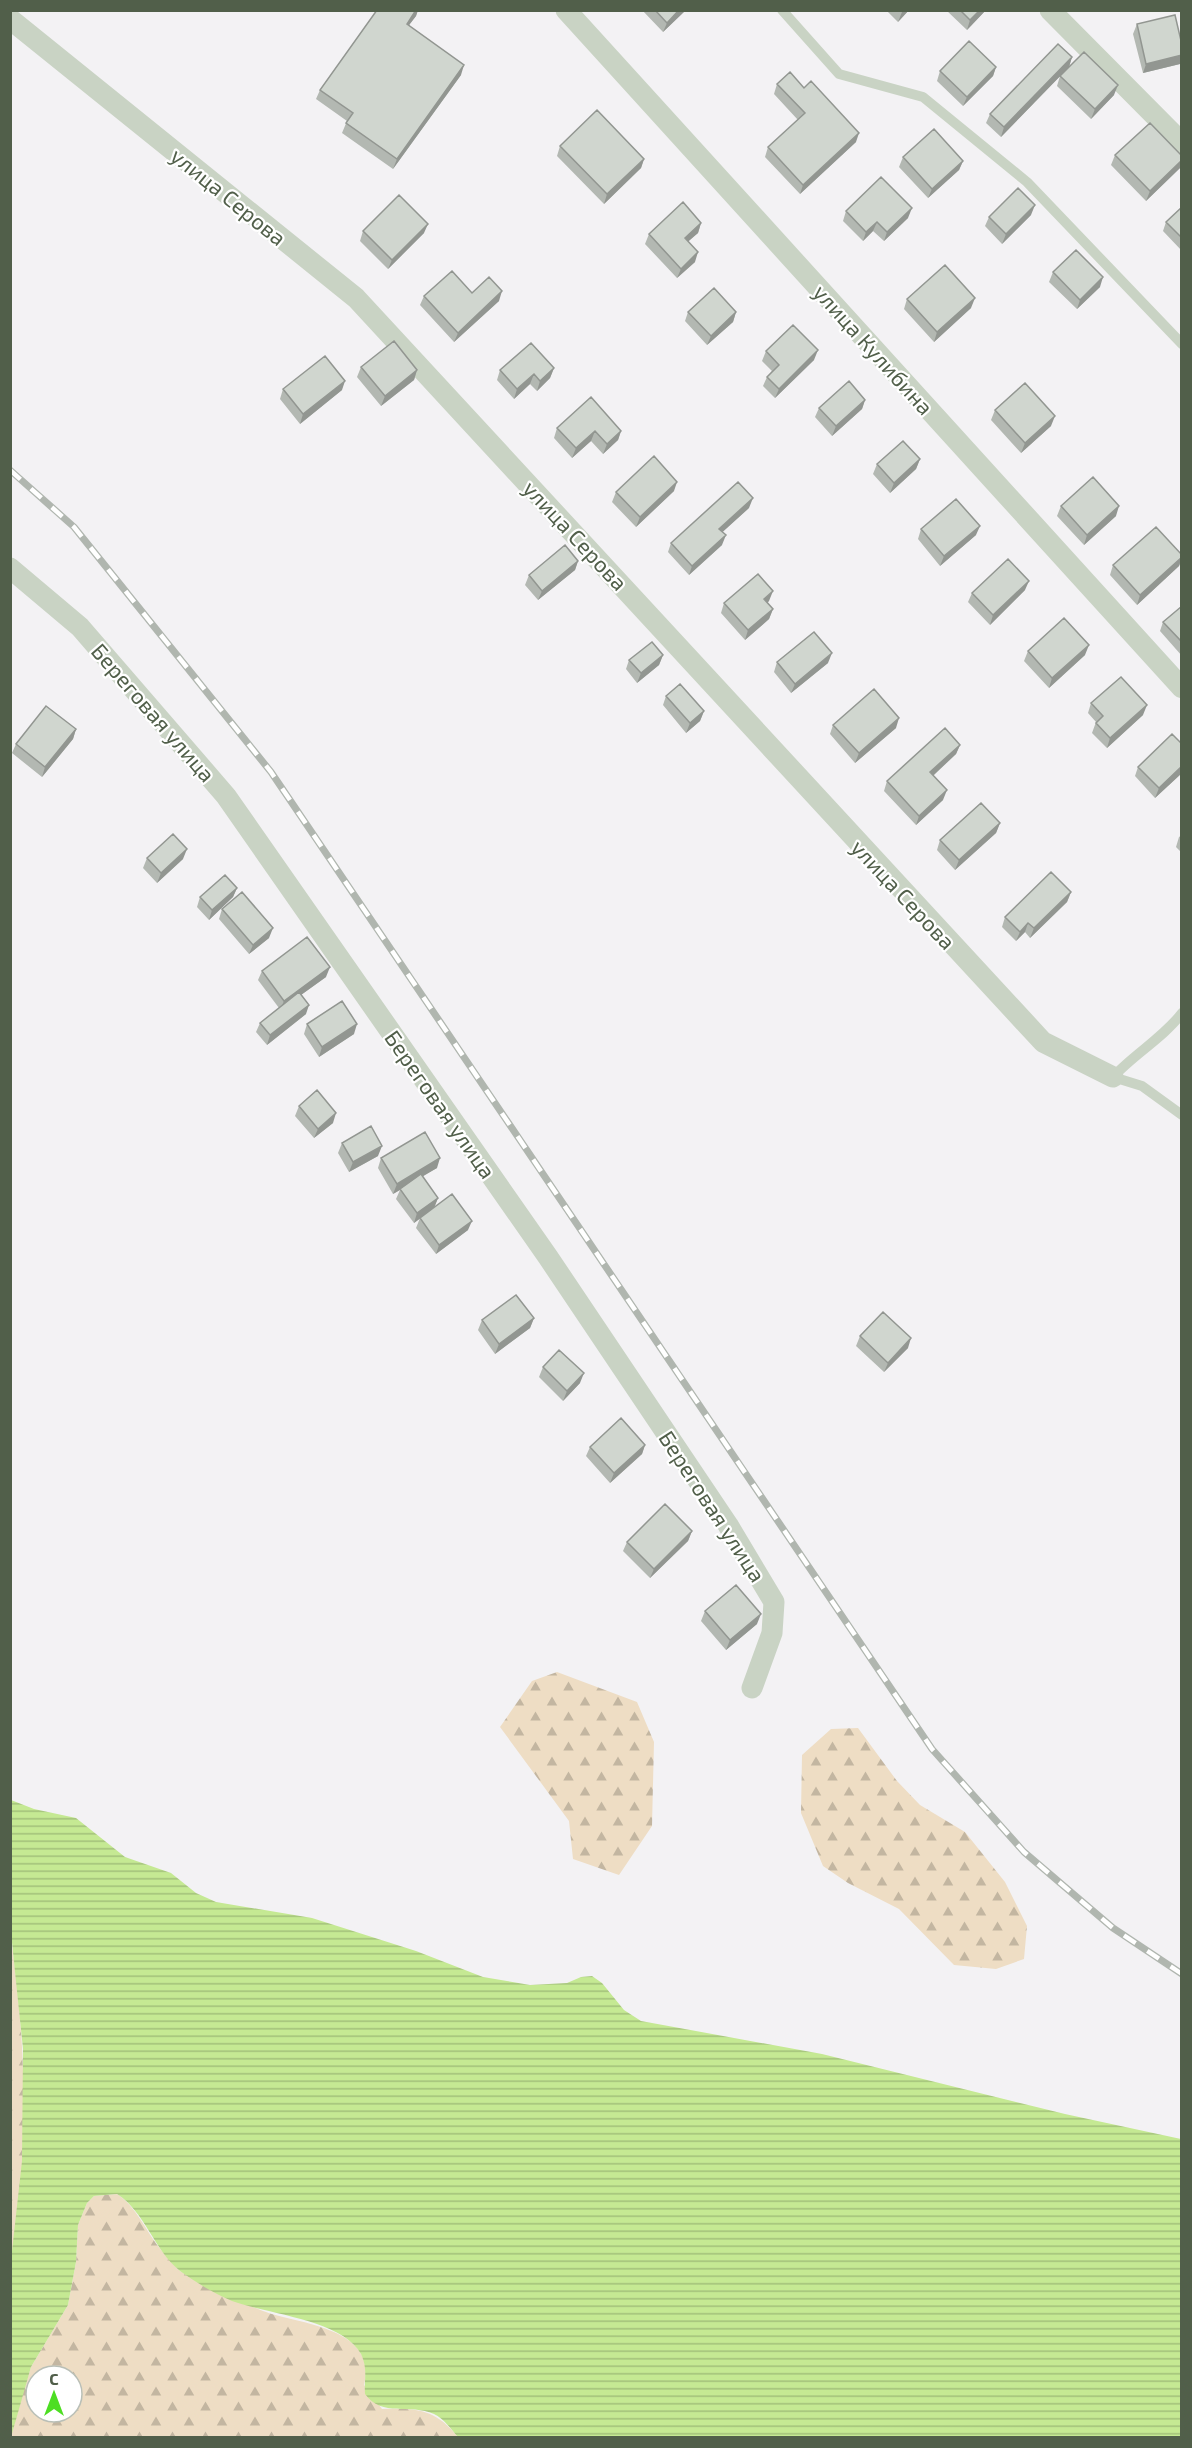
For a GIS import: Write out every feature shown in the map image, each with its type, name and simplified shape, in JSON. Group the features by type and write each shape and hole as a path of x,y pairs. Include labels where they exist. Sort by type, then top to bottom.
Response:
{"street":[{"name":"улица Кулибина","path":"566,10 1182,688"},
{"path":"1050,10 1182,143"},
{"name":"улица Серова","path":"10,19 356,298 1043,1042 1113,1077"},
{"name":"Береговая улица","path":"10,568 80,627 226,796 548,1257 728,1525 774,1602 772,1633 752,1688"}],"lane":[{"path":"782,10 839,74 922,97 1027,182 1182,344"},
{"path":"1182,1013 1171,1026 1131,1058 1113,1077 1142,1086 1182,1115"}],"green space":[{"path":"557,1672 637,1702 654,1742 652,1826 619,1875 573,1859 569,1821 500,1727 532,1681"},
{"path":"858,1728 897,1781 920,1805 965,1832 1005,1882 1027,1926 1024,1959 996,1969 954,1965 899,1909 848,1883 823,1866 801,1813 802,1755 831,1729"},
{"path":"10,1933 20,2015 24,2101 21,2188 11,2269"},
{"path":"117,2194 136,2213 156,2244 180,2271 263,2311 332,2331 348,2340 359,2351 365,2366 364,2385 382,2409 425,2412 441,2421 458,2437 12,2438 12,2428 24,2389 24,2424 84,2424 84,2364 33,2364 68,2305 76,2262 78,2225 87,2203 94,2196"}],"shaded area":[{"path":"11,1800 34,1809 76,1818 125,1857 171,1873 196,1893 216,1902 312,1918 416,1951 483,1977 530,1985 567,1983 581,1977 592,1976 602,1983 624,2010 641,2021 822,2054 1065,2114 1181,2139 1181,2437 458,2437 444,2421 434,2414 425,2411 388,2408 372,2401 365,2394 365,2369 361,2354 352,2342 338,2333 303,2320 232,2301 205,2288 180,2271 163,2253 135,2211 117,2194 94,2196 87,2203 78,2225 76,2262 68,2305 33,2364 24,2364 24,2392 11,2437 10,2269 22,2161 23,2049 11,1933"}],"building":[{"path":"377,10 416,10 407,24 464,65 397,159 346,123 353,113 320,90"},
{"path":"655,10 679,10 667,23"},
{"path":"960,10 980,10 970,20"},
{"path":"1175,15 1182,55 1146,64 1137,24"},
{"path":"969,41 996,67 967,97 940,71"},
{"path":"1058,44 1072,57 1004,127 990,114"},
{"path":"1084,52 1118,85 1095,109 1060,76"},
{"path":"790,72 804,88 811,81 859,133 803,185 768,147 805,113 777,84"},
{"path":"597,110 644,159 607,194 560,146"},
{"path":"1150,123 1182,156 1182,160 1150,191 1115,155"},
{"path":"934,129 963,161 932,189 903,157"},
{"path":"881,177 912,208 887,232 877,222 866,232 846,211"},
{"path":"1018,188 1035,205 1006,234 989,217"},
{"path":"399,195 428,224 392,260 363,231"},
{"path":"683,202 701,223 685,238 698,252 681,269 649,234"},
{"path":"1182,207 1182,238 1166,222"},
{"path":"1076,250 1103,277 1080,300 1053,272"},
{"path":"945,265 975,298 937,332 907,299"},
{"path":"452,271 472,293 489,277 502,291 458,333 424,296"},
{"path":"714,288 736,312 711,336 688,312"},
{"path":"793,325 818,350 779,389 767,377 779,365 766,351"},
{"path":"394,341 417,370 385,396 361,367"},
{"path":"531,343 554,368 540,381 534,374 517,389 500,370"},
{"path":"325,356 345,381 303,414 283,389"},
{"path":"849,381 865,400 836,426 819,408"},
{"path":"1025,383 1055,416 1025,443 995,410"},
{"path":"591,397 621,431 607,444 595,431 576,448 557,428"},
{"path":"903,441 920,459 894,483 877,464"},
{"path":"654,456 677,482 640,517 616,492"},
{"path":"1093,477 1119,506 1087,535 1061,506"},
{"path":"738,482 753,498 719,529 726,535 692,566 671,543"},
{"path":"956,499 980,526 944,556 921,529"},
{"path":"1156,527 1182,557 1140,595 1113,565"},
{"path":"565,545 578,561 542,591 529,575"},
{"path":"1008,559 1029,581 993,615 972,593"},
{"path":"758,574 773,591 764,599 773,609 748,630 724,603"},
{"path":"1182,606 1182,642 1163,622"},
{"path":"1064,618 1089,645 1052,678 1028,651"},
{"path":"814,632 832,653 795,684 777,662"},
{"path":"652,642 663,655 641,673 629,660"},
{"path":"1121,677 1147,705 1110,738 1096,723 1103,716 1091,703"},
{"path":"680,684 704,711 690,723 666,696"},
{"path":"874,689 899,718 859,753 833,725"},
{"path":"46,706 76,729 45,767 16,744"},
{"path":"945,728 960,745 930,772 947,790 919,816 887,781"},
{"path":"1172,734 1182,744 1182,766 1159,788 1138,767"},
{"path":"981,803 1000,823 959,860 940,840"},
{"path":"173,834 187,849 161,873 147,858"},
{"path":"1051,872 1071,892 1034,928 1028,923 1020,932 1005,917"},
{"path":"225,875 237,888 212,910 200,897"},
{"path":"242,892 273,928 253,945 222,909"},
{"path":"307,937 330,967 284,1001 262,971"},
{"path":"299,992 309,1005 270,1035 260,1023"},
{"path":"342,1001 357,1024 322,1047 307,1024"},
{"path":"317,1090 336,1113 318,1129 299,1106"},
{"path":"371,1126 382,1146 353,1162 342,1143"},
{"path":"425,1132 440,1158 397,1184 381,1158"},
{"path":"421,1174 438,1198 417,1213 400,1189"},
{"path":"452,1194 472,1221 439,1245 420,1218"},
{"path":"516,1295 534,1318 499,1344 482,1320"},
{"path":"883,1312 911,1338 888,1363 860,1336"},
{"path":"559,1350 584,1373 567,1391 543,1367"},
{"path":"621,1418 645,1445 614,1473 590,1447"},
{"path":"665,1504 692,1531 654,1569 627,1542"},
{"path":"736,1585 761,1614 730,1640 705,1611"}],"railway":[{"path":"10,470 74,527 271,772 932,1749 1024,1852 1113,1928 1182,1974"}]}
